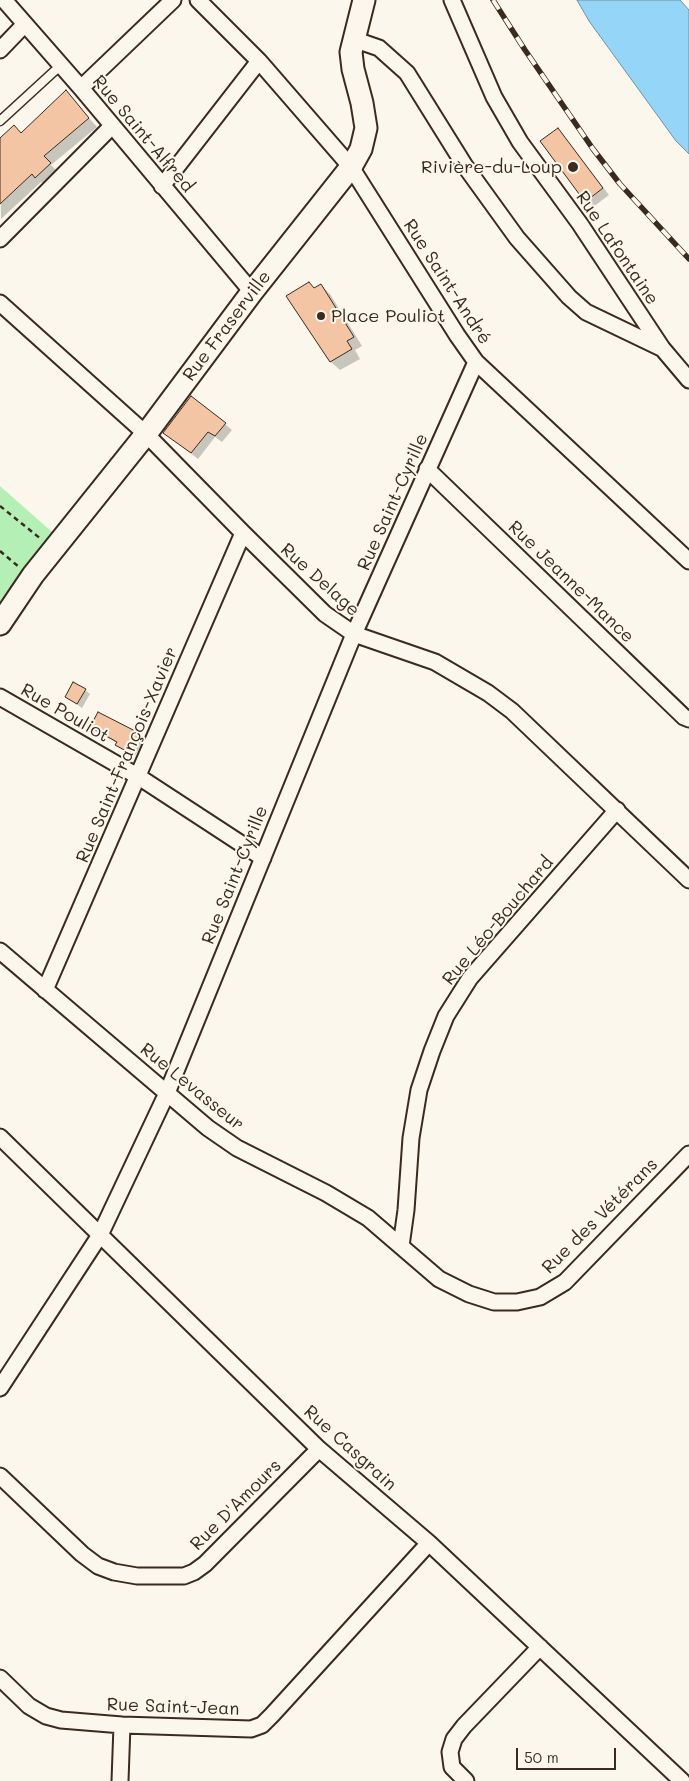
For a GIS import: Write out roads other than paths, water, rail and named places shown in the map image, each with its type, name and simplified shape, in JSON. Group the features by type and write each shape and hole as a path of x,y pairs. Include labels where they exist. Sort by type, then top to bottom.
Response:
{"main road":[{"name":"Rue Fraserville","path":"0,624 32,577 146,434 252,292 351,167 361,150 366,128 364,112 352,69 351,52 364,0"}],"street":[{"name":"Rue Saint-Alfred","path":"4,0 81,88 252,292"},
{"path":"81,88 173,0"},
{"name":"Rue Saint-André","path":"198,0 259,61 351,167 476,362 689,560"},
{"name":"Rue Lafontaine","path":"452,0 490,88 516,135 580,224 662,348 689,380"},
{"path":"0,50 25,24"},
{"path":"353,39 379,48 407,73 465,166 517,238 569,297 586,312 662,348"},
{"path":"162,186 259,61"},
{"path":"0,239 112,126"},
{"name":"Rue Delage","path":"0,303 146,434 325,614 354,634 435,662 488,693 512,710 689,880"},
{"name":"Rue Saint-Cyrille","path":"0,1388 100,1235 167,1093 354,634 476,362"},
{"name":"Rue Jeanne-Mance","path":"427,469 684,717 689,719"},
{"name":"Rue Saint-François-Xavier","path":"45,990 139,777 243,533"},
{"name":"Rue Pouliot","path":"0,697 139,777 263,858"},
{"name":"Rue Léo-Bouchard","path":"401,1246 406,1210 411,1138 419,1090 446,1016 470,978 617,810"},
{"name":"Rue Levasseur","path":"0,951 208,1128 237,1148 326,1193 368,1218 401,1246"},
{"name":"Rue Casgrain","path":"0,1137 320,1448 429,1544 682,1781"},
{"name":"Rue des Vétérans","path":"401,1246 439,1279 469,1294 494,1302 517,1302 540,1298 565,1282 689,1154"},
{"name":"Rue D'Amours","path":"0,1476 82,1554 98,1566 114,1572 137,1576 184,1576 205,1564 320,1448"},
{"name":"Rue Saint-Jean","path":"0,1678 29,1706 46,1716 61,1720 122,1725 251,1729 262,1725 429,1544"},
{"path":"466,1781 452,1767 450,1752 454,1739 464,1726 540,1647"},
{"path":"120,1781 122,1725"}],"lane":[{"path":"0,121 61,65"}],"water":[{"path":"577,0 680,0 689,10 689,154 676,141 589,21"}],"railway":[{"path":"493,0 593,149 620,184 689,259"}],"place":[{"name":"Rivière-du-Loup","path":"573,167"},
{"name":"Place Pouliot","path":"321,316"}]}
